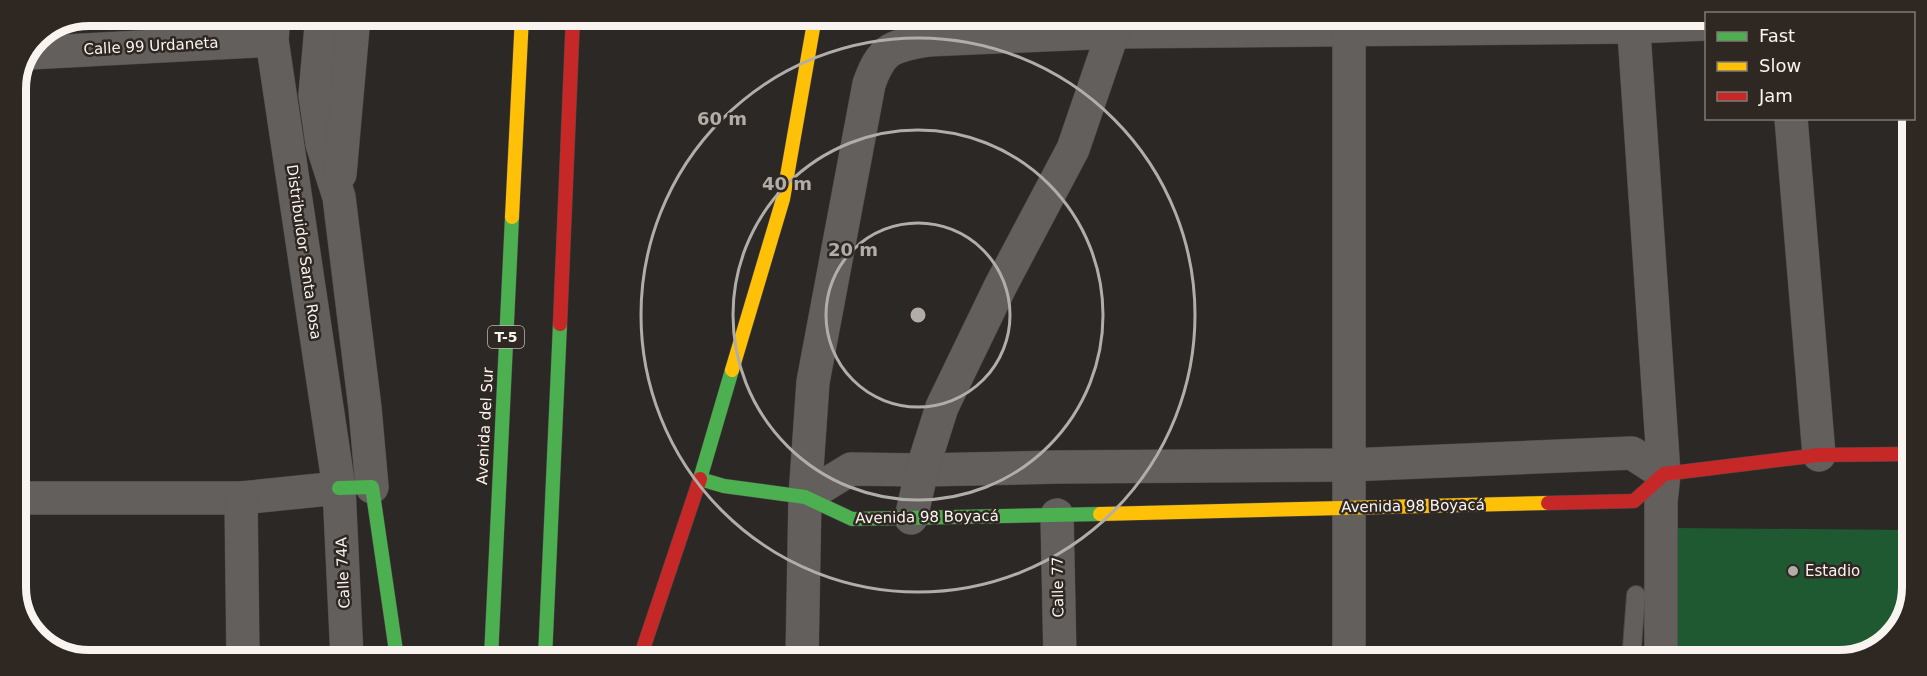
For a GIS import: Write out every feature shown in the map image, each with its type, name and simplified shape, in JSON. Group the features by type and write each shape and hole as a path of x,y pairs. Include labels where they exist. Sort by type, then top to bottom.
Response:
{"main road":[{"name":"Avenida del Sur","path":"490,650 522,26"},
{"path":"545,650 573,26"},
{"path":"643,650 700,479 783,199 813,26"},
{"path":"1664,474 1819,455 1902,454"},
{"name":"Avenida 98 Boyacá","path":"700,479 724,486 805,497 852,519 1634,501 1664,474"},
{"path":"339,488 372,487 396,650"}],"street":[{"path":"321,26 315,95 322,144 339,197 372,487"},
{"path":"339,197 353,26"},
{"path":"801,650 805,497 813,382 869,84 875,66 884,53 926,28 1113,32 1270,26"},
{"path":"1349,26 1349,650"},
{"path":"1634,26 1664,474 1661,502 1661,650"},
{"name":"Calle 99 Urdaneta","path":"37,52 273,28"},
{"name":"Distribuidor Santa Rosa","path":"273,28 339,488"},
{"path":"911,518 922,470 942,407 1001,285 1073,149 1113,32"},
{"path":"1791,120 1819,455"},
{"path":"805,497 850,469 1349,465 1632,453 1664,474"},
{"path":"26,498 241,498 339,488"},
{"name":"Calle 74A","path":"339,488 347,650"},
{"path":"241,498 243,650"},
{"name":"Calle 77","path":"1057,515 1060,650"}],"lane":[{"path":"1632,650 1636,596"}],"green space":[{"name":"Estadio","path":"1678,528 1902,530 1902,588 1898,608 1889,626 1867,644 1847,650 1678,650"}],"traffic: fast":[{"path":"491,650 512,217"},
{"path":"545,650 560,324"},
{"path":"732,370 700,479 724,486 805,497 852,519 1100,514"},
{"path":"339,488 372,487 396,650"}],"traffic: slow":[{"path":"512,217 522,26"},
{"path":"732,370 783,199 813,26"},
{"path":"1100,514 1548,503"}],"traffic: jam":[{"path":"560,324 573,26"},
{"path":"1548,503 1634,501 1664,474 1819,455 1902,454"},
{"path":"643,650 700,479"}],"place":[{"name":"Estadio","path":"1793,571"}]}
